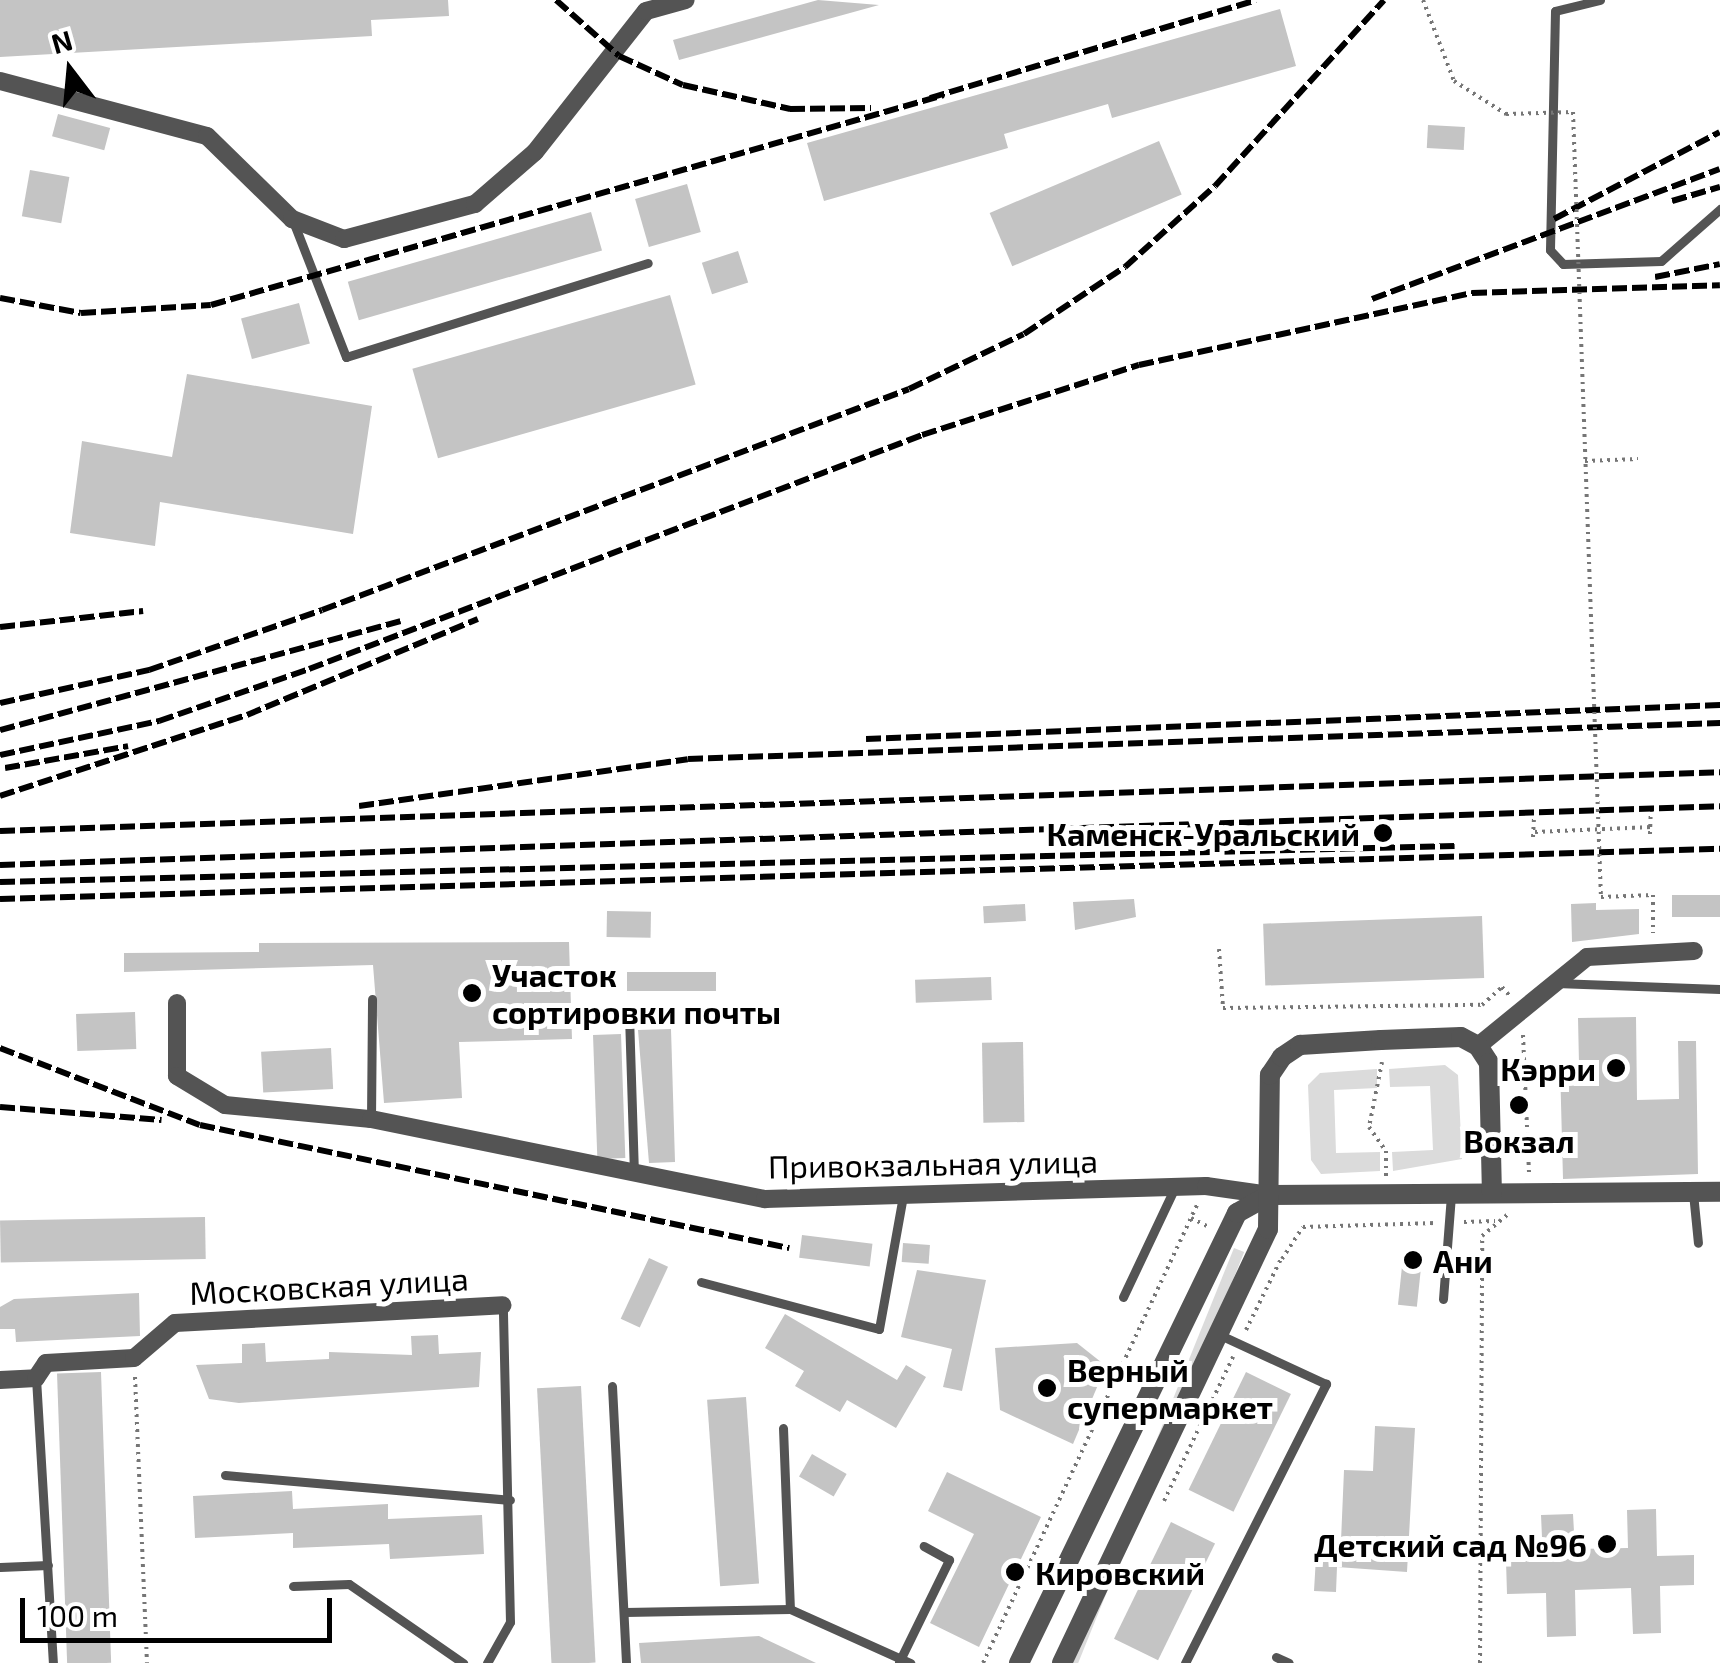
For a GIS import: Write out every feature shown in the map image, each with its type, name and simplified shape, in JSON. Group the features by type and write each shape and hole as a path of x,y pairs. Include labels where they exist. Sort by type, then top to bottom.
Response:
{"street":[{"path":"0,81 207,136 292,219 344,239 476,204 536,152 646,11 686,0"},
{"path":"1478,1046 1549,981 1587,957 1694,952"},
{"name":"Привокзальная улица","path":"177,1003 177,1076 224,1105 370,1119 765,1200 1206,1186 1269,1195 1720,1192"},
{"path":"1062,1663 1259,1250 1269,1195 1270,1075 1282,1057 1300,1045 1381,1040 1461,1037 1478,1046 1489,1063 1492,1193"},
{"path":"1020,1663 1236,1213 1269,1195"},
{"name":"Московская улица","path":"134,1358 176,1323 503,1306"},
{"path":"0,1380 36,1378 46,1362 134,1358"}],"lane":[{"path":"1600,0 1555,11 1550,250 1562,264 1662,261 1720,209"},
{"path":"292,219 346,357 648,263"},
{"path":"1549,981 1720,990"},
{"path":"370,1119 372,999"},
{"path":"629,1015 634,1176"},
{"path":"1123,1297 1175,1187"},
{"path":"1443,1299 1451,1193"},
{"path":"1693,1193 1698,1243"},
{"path":"700,1282 879,1329 903,1196"},
{"path":"487,1663 510,1622 503,1306"},
{"path":"1185,1663 1326,1384 1220,1335"},
{"path":"36,1378 53,1663"},
{"path":"612,1386 626,1663"},
{"path":"783,1428 790,1609"},
{"path":"225,1475 510,1500"},
{"path":"625,1612 790,1609 903,1662 949,1560 924,1546"},
{"path":"0,1567 48,1565"},
{"path":"293,1586 349,1584 464,1663"},
{"path":"1276,1656 1289,1663"}],"path":[{"path":"1422,0 1454,81 1506,114 1572,112 1601,897 1653,895 1654,954"},
{"path":"1585,461 1638,460"},
{"path":"1534,816 1534,835 1651,830 1651,811"},
{"path":"1220,950 1223,1008 1482,1005 1502,987 1533,1020 1522,1038 1527,1171 1541,1195 1495,1221 1482,1236 1480,1663"},
{"path":"1383,1007 1384,1088 1369,1127 1386,1150 1387,1224"},
{"path":"983,1663 1206,1186"},
{"path":"1192,1218 1226,1236"},
{"path":"1162,1504 1281,1260 1303,1227 1495,1221"},
{"path":"1259,1250 1281,1260"},
{"path":"134,1358 146,1663"}],"shaded area":[{"path":"1445,1065 1458,1075 1462,1159 1393,1171 1392,1152 1433,1150 1430,1086 1390,1087 1389,1069"},
{"path":"1377,1069 1377,1088 1334,1090 1336,1153 1380,1152 1380,1171 1321,1174 1311,1160 1308,1085 1320,1073"},
{"path":"1234,1248 1244,1252 1078,1663 1066,1663"}],"building":[{"path":"0,0 448,0 449,16 371,20 372,36 0,57"},
{"path":"818,0 879,5 679,60 673,40"},
{"path":"1280,9 1296,66 1112,118 1108,104 1004,134 1008,148 824,201 807,143"},
{"path":"58,114 110,128 104,150 52,136"},
{"path":"1428,125 1465,127 1464,150 1427,148"},
{"path":"1159,141 1182,194 1012,266 990,213"},
{"path":"30,170 69,177 61,223 22,216"},
{"path":"687,184 701,232 649,247 635,199"},
{"path":"591,212 602,250 359,320 348,282"},
{"path":"738,251 748,282 712,294 702,263"},
{"path":"670,295 696,384 438,458 412,369"},
{"path":"299,303 310,344 252,359 241,319"},
{"path":"187,374 372,406 353,534 160,502 155,546 70,533 82,441 172,457"},
{"path":"1672,895 1720,895 1720,917 1672,917"},
{"path":"1134,899 1136,917 1075,930 1073,902"},
{"path":"1596,903 1596,910 1639,909 1639,934 1572,942 1571,904"},
{"path":"1025,904 1026,921 984,923 983,906"},
{"path":"607,911 651,912 651,938 607,937"},
{"name":"Каменск-Уральский","path":"1482,916 1484,978 1265,986 1263,924"},
{"name":"Участок сортировки почты","path":"569,942 572,1039 459,1042 462,1098 384,1103 373,965 124,972 124,953 259,952 259,943"},
{"path":"627,972 716,972 716,991 627,991"},
{"path":"991,977 992,1000 916,1003 915,980"},
{"path":"135,1012 136,1049 77,1051 76,1014"},
{"path":"1636,1017 1637,1100 1679,1099 1678,1041 1696,1041 1698,1174 1563,1179 1560,1065 1579,1064 1578,1018"},
{"path":"671,1029 675,1162 649,1163 638,1030"},
{"path":"621,1034 625,1158 597,1159 593,1035"},
{"path":"1023,1042 1024,1122 983,1123 982,1043"},
{"path":"331,1048 333,1089 263,1093 261,1052"},
{"path":"205,1217 206,1259 1,1263 0,1221"},
{"path":"802,1235 872,1244 870,1266 799,1258"},
{"path":"903,1243 930,1245 929,1264 902,1262"},
{"path":"1403,1257 1422,1259 1417,1307 1398,1305"},
{"path":"649,1258 668,1267 640,1328 621,1319"},
{"path":"917,1270 986,1280 962,1391 943,1387 952,1349 901,1337"},
{"path":"139,1293 140,1336 16,1342 15,1329 0,1329 0,1307 14,1299"},
{"path":"785,1314 897,1380 906,1365 926,1377 896,1428 847,1400 840,1412 795,1386 804,1371 765,1348"},
{"path":"438,1335 439,1354 481,1352 479,1387 239,1403 209,1399 196,1365 242,1363 242,1344 265,1343 266,1362 329,1359 329,1352 412,1355 411,1336"},
{"name":"Верный супермаркет","path":"1077,1343 1106,1366 1073,1444 1000,1410 995,1348"},
{"path":"101,1372 111,1663 67,1663 57,1374"},
{"path":"1246,1372 1291,1394 1234,1512 1189,1490"},
{"path":"581,1386 595,1663 551,1663 537,1388"},
{"path":"746,1397 759,1584 720,1586 707,1400"},
{"path":"1375,1426 1415,1428 1407,1572 1337,1567 1336,1592 1314,1591 1317,1540 1341,1541 1344,1470 1373,1471"},
{"path":"812,1454 847,1474 834,1497 799,1477"},
{"path":"947,1472 1041,1517 979,1647 930,1623 974,1534 928,1511"},
{"path":"292,1491 293,1509 388,1504 388,1519 482,1515 484,1554 390,1559 389,1544 293,1548 293,1533 195,1538 193,1496"},
{"path":"1656,1509 1657,1556 1694,1555 1694,1585 1660,1586 1661,1633 1633,1634 1631,1588 1575,1590 1576,1636 1547,1637 1546,1593 1507,1594 1506,1561 1543,1560 1541,1515 1573,1514 1575,1549 1628,1548 1627,1510"},
{"path":"1171,1522 1215,1543 1158,1660 1114,1639"},
{"path":"759,1636 816,1663 641,1663 639,1643"}],"railway":[{"path":"556,0 619,56 683,85 790,109 871,108"},
{"path":"930,98 1256,0"},
{"path":"0,703 149,670 322,610 909,389 1024,334 1125,267 1215,186 1384,0"},
{"path":"0,298 81,313 211,305 944,95"},
{"path":"1554,219 1720,132"},
{"path":"1372,299 1720,169"},
{"path":"1672,201 1720,187"},
{"path":"1655,277 1720,264"},
{"path":"0,755 159,721 309,669 922,435 1139,365 1472,293 1720,285"},
{"path":"0,627 143,611"},
{"path":"0,796 247,715 478,619"},
{"path":"0,730 400,621"},
{"path":"866,739 1720,705"},
{"path":"359,806 688,759 1720,723"},
{"path":"5,768 128,746"},
{"path":"0,831 1720,772"},
{"path":"0,865 1720,806"},
{"path":"0,882 1455,846"},
{"path":"0,899 1720,849"},
{"path":"0,1048 200,1125 789,1248"},
{"path":"0,1107 161,1120"}],"place":[{"name":"Каменск-Уральский","path":"1383,833"},
{"name":"Участок сортировки почты","path":"472,993"},
{"name":"Кэрри","path":"1616,1068"},
{"name":"Вокзал","path":"1519,1105"},
{"name":"Ани","path":"1413,1260"},
{"name":"Верный супермаркет","path":"1047,1388"},
{"name":"Детский сад №96","path":"1607,1544"},
{"name":"Кировский","path":"1015,1572"}]}
